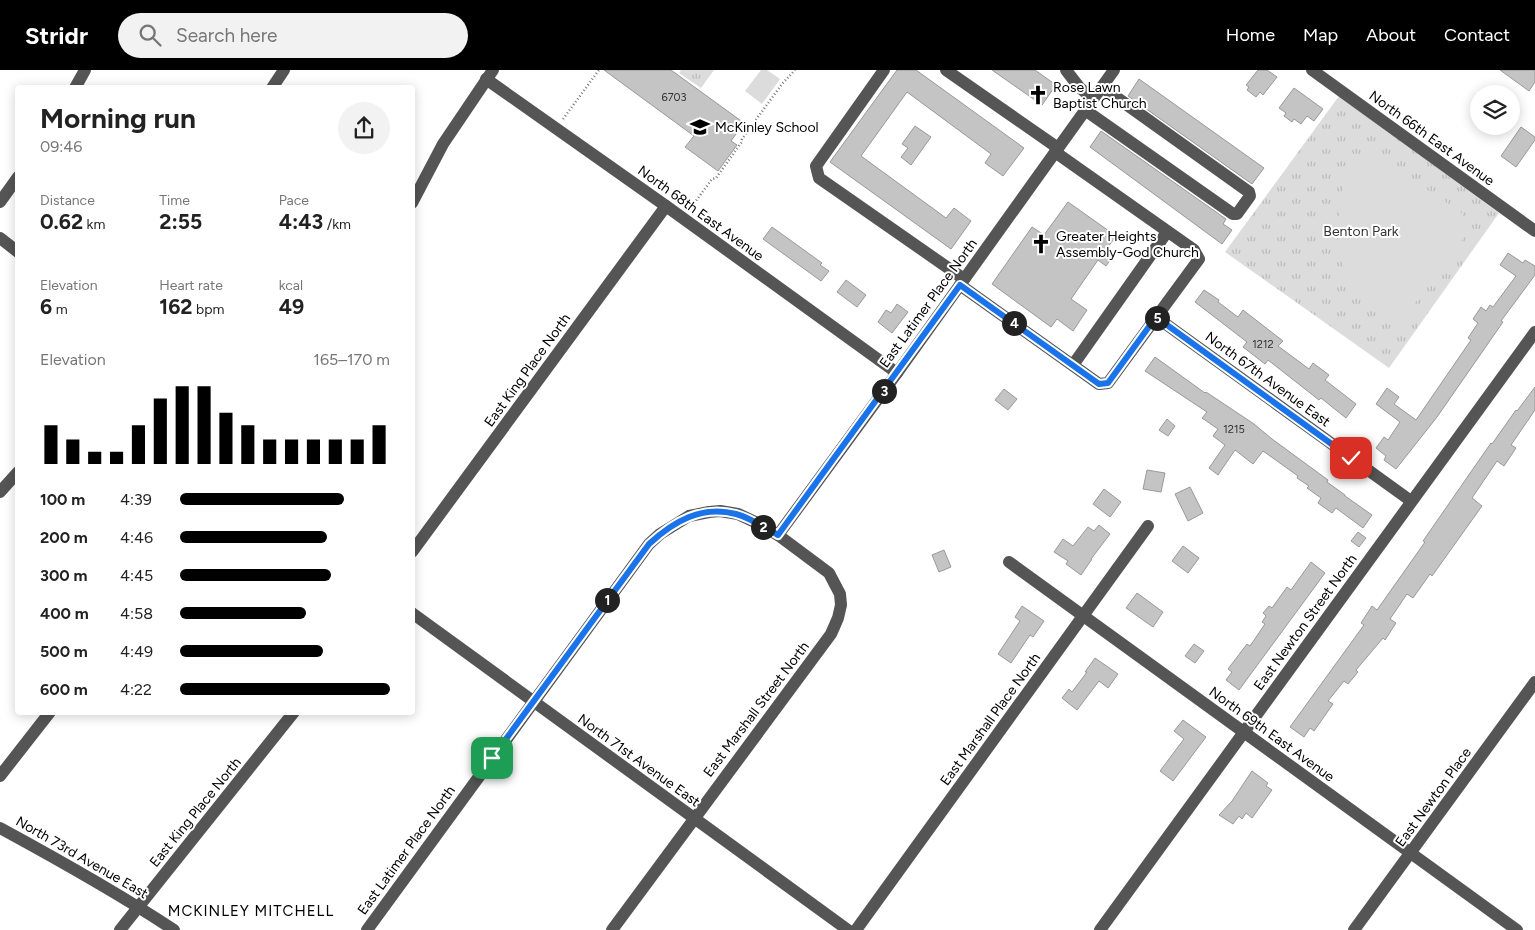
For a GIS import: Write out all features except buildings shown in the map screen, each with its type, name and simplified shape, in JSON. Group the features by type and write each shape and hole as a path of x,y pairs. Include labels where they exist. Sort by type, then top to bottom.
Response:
{"street":[{"path":"77,85 85,70"},
{"path":"274,85 284,70"},
{"path":"884,70 816,166 819,178 1099,384 1108,383 1199,259 1194,250 946,70"},
{"path":"1066,70 1079,87 1093,99"},
{"name":"East Latimer Place North","path":"367,930 649,544 660,534 689,516 720,511 738,514 778,535 897,373 1114,70"},
{"name":"North 66th East Avenue","path":"1312,70 1535,231"},
{"path":"415,197 443,144 490,74"},
{"name":"North 68th East Avenue","path":"490,74 557,128 897,373"},
{"path":"1085,110 1233,214 1237,214 1250,196 1249,192 1102,87"},
{"path":"0,202 15,181"},
{"name":"East King Place North","path":"415,548 666,206"},
{"path":"1073,365 1167,232"},
{"path":"0,238 15,250"},
{"name":"North 67th Avenue East","path":"1156,317 1411,501"},
{"name":"East Newton Street North","path":"1100,930 1535,332"},
{"path":"0,492 15,475"},
{"name":"East Marshall Place North","path":"856,930 1148,526"},
{"name":"East Marshall Street North","path":"612,930 825,642 838,618 840,594 829,573 778,535"},
{"name":"North 69th East Avenue","path":"1009,562 1518,930"},
{"name":"North 71st Avenue East","path":"415,615 848,930"},
{"name":"East Newton Place","path":"1354,930 1535,682"},
{"path":"0,776 48,715"},
{"name":"East King Place North","path":"120,930 292,715"},
{"name":"North 73rd Avenue East","path":"0,828 138,906 174,930"}],"path":[{"path":"557,128 599,70"},
{"path":"684,219 794,70"}],"green space":[{"path":"681,70 714,70 701,88 679,73"},
{"path":"761,70 767,70 780,79 762,104 745,91"},
{"name":"Benton Park","path":"1339,96 1499,213 1389,368 1225,252"},
{"path":"1369,150 1463,214 1466,234 1401,322 1380,310 1358,291 1338,256 1338,221 1344,183"}],"place":[{"name":"Rose Lawn Baptist Church","path":"1038,95"},
{"name":"McKinley School","path":"700,127"},
{"name":"Greater Heights Assembly-God Church","path":"1041,244"}],"district":[{"name":"MCKINLEY MITCHELL","path":"251,911"}],"route":[{"path":"492,758 649,544 660,534 689,516 720,511 738,514 778,535 960,285 1099,384 1108,383 1156,317 1351,458"}]}
